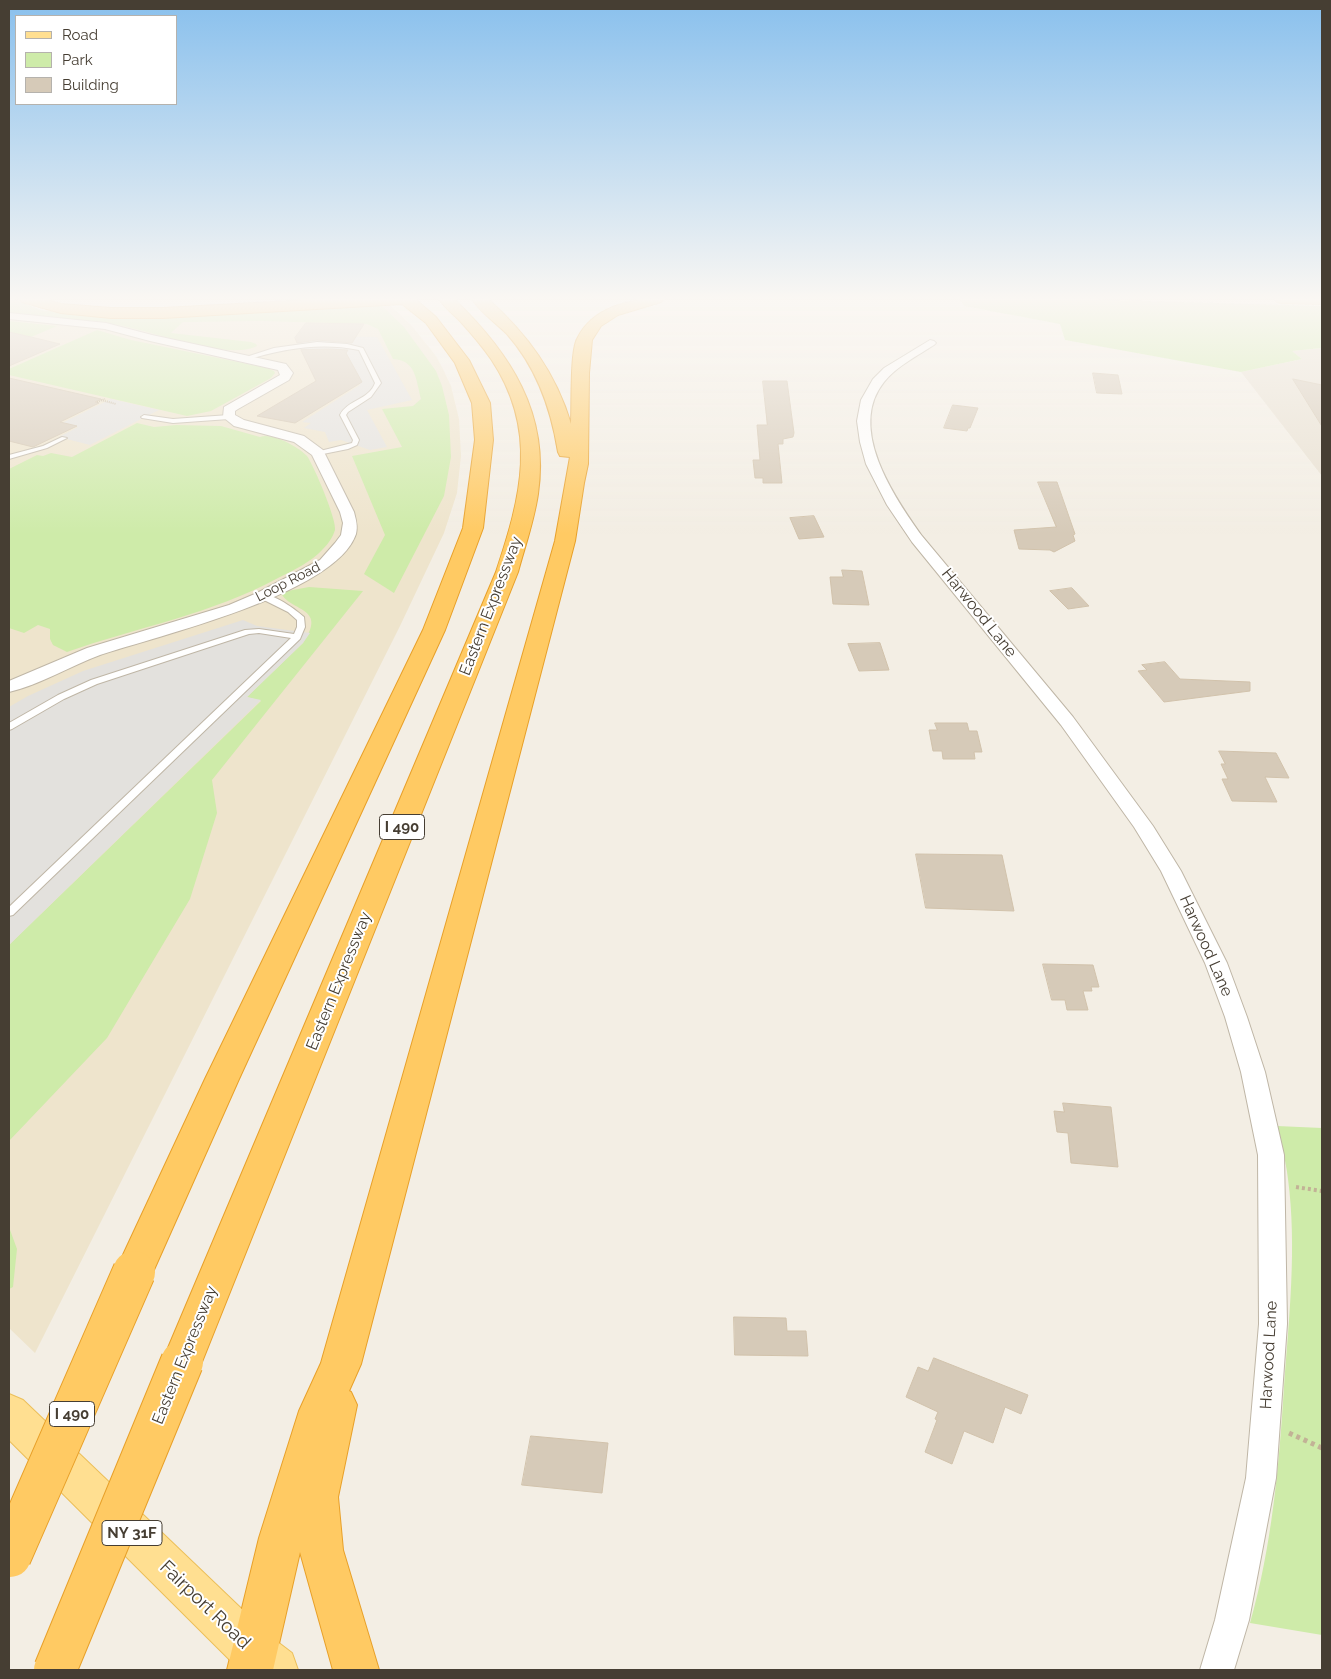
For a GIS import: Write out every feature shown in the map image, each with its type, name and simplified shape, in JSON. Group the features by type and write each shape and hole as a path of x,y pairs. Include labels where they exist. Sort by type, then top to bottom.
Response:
{"highway":[{"name":"I 490","path":"9,1558 134,1272 222,1079 434,630 473,528 484,440 481,404 469,377"},
{"name":"Eastern Expressway","path":"55,1670 507,572 522,523 530,475 531,450 525,414 510,377"},
{"path":"546,377 551,386 564,426 574,483"},
{"path":"260,1665 281,1538 319,1411 341,1364 560,560 579,464 581,377"},
{"path":"341,1364 337,1412 317,1497 321,1550 344,1637 356,1670"}],"main road":[{"name":"Fairport Road","path":"9,1413 260,1665"}],"street":[{"path":"229,417 229,410 234,406 283,377"},
{"name":"Harwood Lane","path":"881,377 876,382 870,394 864,425 873,464 881,484 894,508 917,539 1062,715 1143,826 1171,871 1216,963 1236,1017 1253,1072 1271,1155 1273,1324 1257,1497 1232,1620 1217,1670"},
{"name":"Loop Road","path":"9,687 93,652 198,620 263,596 325,562 341,546 348,535 350,523 347,512 318,453 299,439 240,423 229,417"}],"lane":[{"path":"318,453 355,444 356,440 343,415 345,411 377,389 378,383 375,377"},
{"path":"144,417 173,421 229,417"},
{"path":"9,457 45,447 64,438"},
{"path":"9,913 297,637 301,627 301,619 291,610 263,596"},
{"path":"9,728 47,705 94,682 248,632 297,637"}],"path":[{"path":"97,402 105,399"},
{"path":"101,400 116,404"},
{"path":"1265,1423 1322,1448"}],"shaded area":[{"path":"9,377 447,377 451,386 459,419 461,456 457,493 444,533 400,626 35,1353 9,1328"},
{"path":"356,377 399,377 412,400 367,410 387,447 370,450 341,440 329,442 325,432 304,428 311,423 302,422 360,385"},
{"path":"1245,377 1322,377 1322,476"},
{"path":"111,399 159,410 90,445 59,437 78,427 62,423"},
{"path":"243,620 257,626 310,633 303,643 247,697 261,700 9,945 9,707 28,696 83,671"}],"green space":[{"path":"19,377 272,377 211,411 187,416"},
{"path":"439,377 449,415 451,457 444,496 394,593 364,574 385,535 352,456 402,447 382,409 413,406 421,399 416,378"},
{"path":"137,423 154,427 176,425 221,426 260,437 278,438 292,445 307,456 319,481 335,524 332,538 308,562 253,590 201,611 67,652 53,645 50,639 50,629 38,625 24,633 9,628 9,469 37,455 43,456 51,453 72,457"},
{"path":"309,587 363,591 212,780 217,813 190,899 107,1038 9,1141 9,945 261,701 247,697 303,643 312,623 306,612 287,601 282,592"},
{"path":"1277,1126 1322,1128 1322,1635 1250,1623 1264,1565 1273,1506 1280,1446 1290,1309 1291,1205 1286,1166"},
{"path":"9,1227 17,1249 13,1287 9,1289"}],"building":[{"path":"314,377 359,377 362,382 295,423 257,416 316,381"},
{"path":"1094,377 1118,377 1122,394 1097,393"},
{"path":"9,378 101,399 95,402 99,403 60,422 77,426 33,447 9,441"},
{"path":"1293,379 1322,385 1322,426"},
{"path":"763,381 787,381 794,433 793,437 783,439 783,444 778,444 782,483 763,483 763,478 755,478 753,460 760,460 757,425 767,425"},
{"path":"953,405 978,408 967,431 944,428"},
{"path":"1038,482 1057,482 1075,534 1073,535 1075,541 1054,552 1050,550 1019,549 1014,530 1056,527"},
{"path":"814,516 824,537 799,539 790,518"},
{"path":"842,570 862,571 869,605 833,604 830,577 843,577"},
{"path":"1072,588 1089,606 1068,609 1050,591"},
{"path":"880,643 889,670 859,671 848,644"},
{"path":"1165,662 1180,679 1250,682 1250,691 1164,702 1138,671 1147,670 1142,665"},
{"path":"935,723 967,723 969,731 977,731 982,752 974,752 975,759 943,759 942,751 933,751 929,730 937,730"},
{"path":"1219,751 1276,753 1289,778 1265,777 1277,802 1232,801 1222,779 1228,779 1221,764 1225,764"},
{"path":"916,854 1002,855 1014,911 926,908"},
{"path":"1043,964 1093,965 1099,987 1091,987 1092,991 1083,991 1088,1010 1067,1010 1065,1000 1052,1000"},
{"path":"1063,1103 1111,1107 1118,1167 1071,1163 1068,1133 1057,1132 1054,1111 1064,1112"},
{"path":"734,1317 786,1318 787,1331 806,1331 808,1356 735,1355"},
{"path":"934,1358 1028,1395 1021,1414 1005,1407 993,1443 964,1431 952,1464 925,1452 937,1420 935,1419 938,1412 906,1397 918,1367 928,1371"},
{"path":"531,1436 608,1443 602,1493 522,1485"}]}
